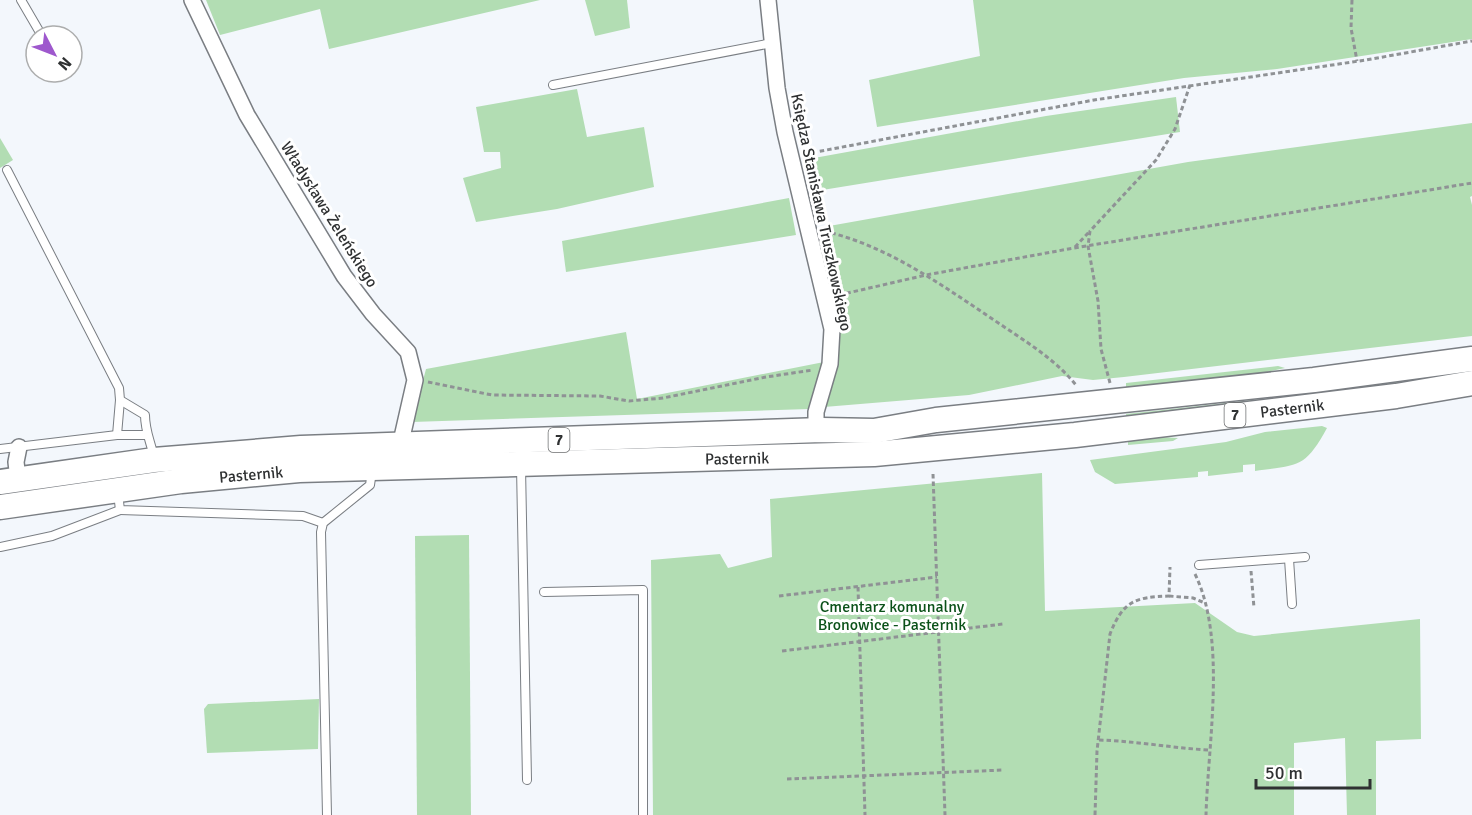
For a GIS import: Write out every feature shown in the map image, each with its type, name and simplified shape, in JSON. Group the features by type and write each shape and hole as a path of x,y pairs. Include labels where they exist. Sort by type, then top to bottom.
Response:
{"main road":[{"name":"Pasternik","path":"9,481 154,460 301,448 816,430 874,431 936,420 1314,380 1472,359"},
{"name":"Pasternik","path":"0,507 118,499 255,473 372,466 522,462 769,463 1075,435 1396,396 1472,383"}],"street":[{"name":"Władysława Żeleńskiego","path":"192,0 247,115 344,276 373,314 408,352 415,380 400,446"},
{"name":"Księdza Stanisława Truszkowskiego","path":"768,0 777,88 825,298 833,346 829,369 816,412 816,430"},
{"path":"9,481 19,447"}],"lane":[{"path":"21,0 35,24"},
{"path":"554,85 772,44"},
{"path":"7,170 119,388 117,435"},
{"path":"120,400 145,415 146,435 152,443 154,460"},
{"path":"0,449 117,435 146,435"},
{"path":"522,462 527,780"},
{"path":"323,523 370,485 372,466"},
{"path":"0,547 52,536 118,499 303,516 323,523"},
{"path":"323,523 327,815"},
{"path":"1199,565 1305,557"},
{"path":"1289,559 1292,604"},
{"path":"544,592 643,590 644,815"}],"path":[{"path":"1352,0 1351,28 1357,61"},
{"path":"791,156 1190,85 1357,61 1472,41"},
{"path":"1074,248 1156,160 1175,129 1190,85"},
{"path":"825,298 926,275 1074,248 1472,183"},
{"path":"809,227 885,253 926,275 1048,356 1076,385"},
{"path":"1090,231 1088,246 1098,301 1101,349 1110,383"},
{"path":"415,380 492,394 600,396 629,401 663,398 766,377 829,369"},
{"path":"933,474 945,815"},
{"path":"1250,562 1254,608"},
{"path":"1190,565 1207,605 1211,626 1212,680 1206,815"},
{"path":"1169,596 1170,567"},
{"path":"779,596 937,578"},
{"path":"858,587 865,815"},
{"path":"1095,815 1099,740 1108,651 1116,619 1130,603 1136,600 1169,596 1193,598 1207,605"},
{"path":"782,651 1003,624"},
{"path":"1099,740 1142,741 1152,746 1209,750"},
{"path":"787,779 1003,770"}],"green space":[{"path":"206,0 540,0 329,49 320,9 220,35"},
{"path":"585,0 627,0 630,28 595,36"},
{"path":"973,0 1472,0 1472,39 1277,69 1184,78 877,127 869,80 980,56"},
{"path":"577,89 587,137 644,127 654,187 557,209 476,222 463,178 501,168 500,152 484,152 476,107"},
{"path":"1176,97 1180,132 810,192 803,160 1046,116"},
{"path":"1472,123 1472,196 1470,197 1472,205 1472,336 1124,377 1093,380 1062,376 969,395 824,407 839,328 818,228 1188,162"},
{"path":"0,138 13,160 0,168"},
{"path":"789,198 796,235 566,272 562,241"},
{"path":"626,332 637,399 824,362 809,409 412,422 426,369"},
{"path":"1278,366 1285,368 1257,374 1126,388 1126,383"},
{"path":"1472,369 1472,375 1127,419 1126,414 1299,395 1355,383"},
{"path":"1322,426 1327,428 1306,458 1291,465 1255,471 1255,464 1243,465 1243,472 1208,476 1208,471 1198,472 1198,477 1115,484 1095,472 1090,460 1226,442 1265,432"},
{"path":"1141,436 1178,438 1173,441 1128,445 1128,438"},
{"name":"Cmentarz komunalny Bronowice - Pasternik","path":"1042,473 1045,611 1195,603 1237,632 1254,636 1420,619 1421,739 1376,741 1376,815 1347,815 1345,738 1294,743 1294,815 653,815 651,560 720,554 728,568 772,557 770,499"},
{"path":"469,535 471,815 417,815 415,536"},
{"path":"319,699 318,749 207,753 204,709 208,704"}]}
